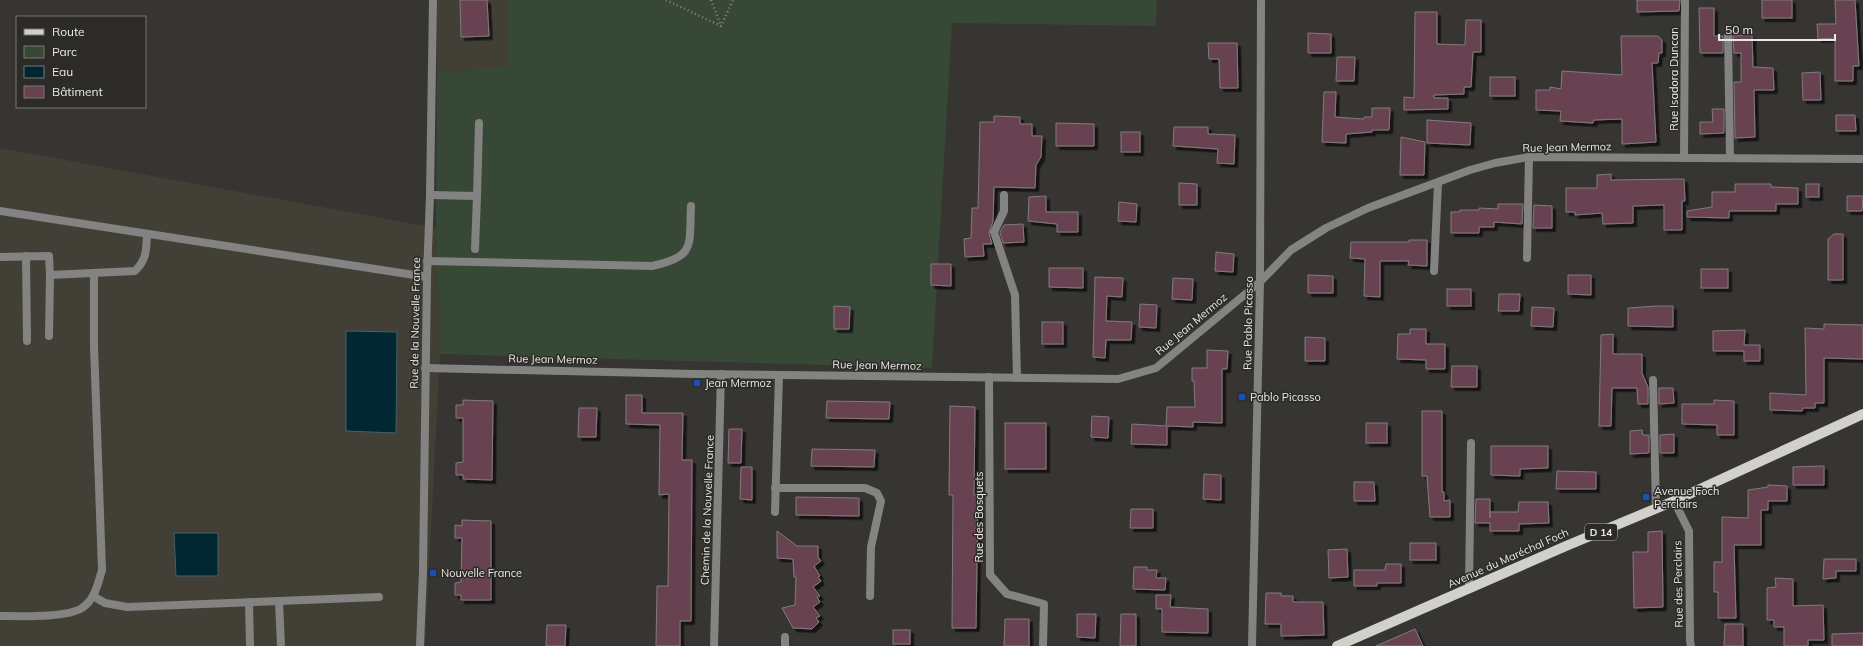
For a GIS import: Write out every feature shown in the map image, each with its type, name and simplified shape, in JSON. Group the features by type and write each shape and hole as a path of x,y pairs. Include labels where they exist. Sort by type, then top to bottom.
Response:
{"main road":[{"name":"Avenue du Maréchal Foch","path":"1337,646 1674,501 1863,414"}],"street":[{"name":"Rue de la Nouvelle France","path":"420,646 423,571 425,368 430,194 433,0"},
{"name":"Rue Pablo Picasso","path":"1252,646 1260,282 1261,0"},
{"name":"Rue Isadora Duncan","path":"1684,158 1686,0"},
{"path":"1728,36 1730,158"},
{"path":"475,249 479,124"},
{"path":"1527,258 1529,157"},
{"name":"Rue Jean Mermoz","path":"425,368 721,374 1118,379 1156,368 1260,282 1291,250 1326,228 1368,208 1495,163 1529,157 1863,159"},
{"path":"1434,271 1438,183"},
{"path":"430,194 477,196"},
{"path":"1004,195 1004,210 994,232 1015,295 1017,378"},
{"path":"427,261 652,266 669,262 682,256 689,243 691,206"},
{"path":"0,211 427,277"},
{"path":"50,274 135,271 143,263 146,253 147,234"},
{"path":"26,256 27,341"},
{"path":"0,257 49,256 49,336"},
{"path":"0,616 64,614 82,608 94,596 102,570 94,273"},
{"name":"Chemin de la Nouvelle France","path":"714,646 721,374"},
{"path":"775,512 779,374"},
{"name":"Rue des Bosquets","path":"989,377 990,575 1007,594 1044,604 1043,646"},
{"path":"1653,380 1656,508"},
{"path":"1469,588 1471,443"},
{"path":"776,488 865,488 877,494 881,500 871,547 870,596"},
{"name":"Rue des Perclairs","path":"1674,501 1689,531 1691,646"},
{"path":"94,596 105,603 127,607 379,597"},
{"path":"279,601 281,646"},
{"path":"249,602 250,646"},
{"path":"785,637 785,646"}],"path":[{"path":"666,0 721,26"},
{"path":"711,0 721,26"},
{"path":"721,26 733,0"}],"shaded area":[{"path":"437,0 508,0 507,67 437,72"},
{"path":"0,148 436,228 440,354 425,646 0,646"}],"green space":[{"path":"508,0 1157,0 1156,26 952,23 932,368 440,354 436,228 437,72 507,67"}],"water":[{"path":"346,331 397,332 396,433 346,431"},
{"path":"174,533 218,533 218,576 176,576"}],"building":[{"path":"460,0 487,0 489,36 461,37"},
{"path":"1637,0 1680,0 1679,11 1637,12"},
{"path":"1762,0 1792,0 1792,18 1762,18"},
{"path":"1835,0 1855,0 1859,66 1853,66 1853,81 1835,81 1835,38 1818,39 1817,24 1836,24"},
{"path":"1699,8 1714,8 1714,36 1723,36 1723,53 1700,53"},
{"path":"1415,12 1437,12 1437,44 1465,45 1466,20 1481,20 1481,52 1473,52 1471,87 1464,87 1464,94 1434,95 1434,98 1448,98 1448,109 1404,110 1404,97 1414,98"},
{"path":"1308,33 1331,34 1331,53 1308,53"},
{"path":"1752,35 1753,67 1773,68 1774,90 1754,90 1755,137 1735,138 1734,82 1741,82 1741,53 1734,53 1733,36"},
{"path":"1621,36 1658,36 1662,40 1662,53 1659,53 1658,63 1652,63 1656,142 1622,144 1622,119 1594,120 1593,123 1560,121 1561,111 1536,110 1536,90 1550,90 1550,87 1561,89 1562,71 1622,75"},
{"path":"1208,43 1237,43 1238,88 1220,88 1219,59 1209,59"},
{"path":"1337,57 1355,57 1354,81 1336,81"},
{"path":"1820,72 1821,100 1803,100 1802,73"},
{"path":"1490,77 1515,77 1515,96 1490,96"},
{"path":"1324,92 1336,92 1335,117 1364,119 1364,117 1372,117 1372,108 1390,108 1389,130 1372,130 1372,132 1346,134 1346,143 1322,142"},
{"path":"1712,109 1724,109 1724,133 1700,134 1700,122 1713,122"},
{"path":"1836,115 1855,115 1856,131 1836,131"},
{"path":"994,116 1020,117 1020,124 1032,124 1032,136 1042,136 1041,157 1036,165 1035,188 994,187 993,221 989,233 992,244 983,244 984,256 965,257 964,239 971,238 972,208 978,208 980,122 994,122"},
{"path":"1427,120 1471,123 1470,145 1427,143"},
{"path":"1056,123 1094,124 1094,146 1056,146"},
{"path":"1174,127 1208,127 1208,134 1235,135 1234,164 1217,163 1218,149 1173,146"},
{"path":"1121,132 1140,132 1140,152 1121,152"},
{"path":"1401,137 1425,142 1424,175 1400,175"},
{"path":"1611,174 1611,180 1684,179 1685,201 1682,201 1682,230 1664,230 1664,205 1633,206 1633,223 1603,224 1602,213 1575,215 1575,212 1566,212 1566,188 1597,188 1597,175"},
{"path":"1179,183 1197,184 1197,205 1179,205"},
{"path":"1735,184 1771,184 1771,187 1798,188 1798,204 1776,204 1776,211 1729,211 1729,218 1687,217 1687,211 1712,207 1712,192 1735,192"},
{"path":"1806,184 1819,184 1819,197 1806,197"},
{"path":"1046,196 1046,212 1078,212 1078,232 1057,232 1057,224 1028,221 1029,197"},
{"path":"1847,196 1863,196 1862,211 1847,211"},
{"path":"1119,202 1137,204 1136,222 1118,221"},
{"path":"1498,204 1523,204 1522,224 1494,222 1494,227 1479,227 1479,233 1451,233 1451,212 1460,212 1460,210 1479,210 1479,208 1498,209"},
{"path":"1534,205 1552,206 1552,228 1533,228"},
{"path":"1023,224 1024,242 1003,243 1000,232 1004,225"},
{"path":"1834,234 1843,234 1843,280 1828,280 1828,239"},
{"path":"1409,240 1427,240 1427,266 1408,265 1409,261 1380,261 1380,297 1364,296 1365,259 1350,258 1351,242 1409,242"},
{"path":"1216,252 1234,254 1233,272 1215,271"},
{"path":"931,264 951,264 951,286 931,285"},
{"path":"1049,268 1083,268 1083,288 1049,287"},
{"path":"1701,269 1728,269 1728,288 1701,288"},
{"path":"1308,275 1333,276 1333,293 1308,293"},
{"path":"1568,275 1591,275 1591,295 1568,294"},
{"path":"1095,277 1123,278 1122,297 1107,296 1106,321 1132,322 1131,340 1106,340 1105,358 1093,357"},
{"path":"1173,278 1193,279 1192,300 1172,299"},
{"path":"1447,289 1471,289 1471,306 1447,306"},
{"path":"1499,294 1520,294 1519,311 1498,311"},
{"path":"1140,304 1157,305 1156,328 1139,327"},
{"path":"834,306 850,307 849,329 834,329"},
{"path":"1673,306 1673,327 1628,326 1628,308"},
{"path":"1532,307 1554,308 1553,327 1531,326"},
{"path":"1042,322 1063,322 1063,344 1042,344"},
{"path":"1824,324 1863,325 1863,359 1824,358 1824,403 1815,403 1815,408 1803,408 1802,411 1770,410 1770,393 1806,395 1805,328 1824,329"},
{"path":"1410,329 1426,329 1426,344 1445,344 1445,369 1426,369 1426,360 1397,359 1398,334 1410,334"},
{"path":"1745,330 1744,345 1760,345 1760,361 1744,361 1744,351 1713,351 1713,331"},
{"path":"1613,334 1613,354 1642,354 1642,373 1648,387 1648,404 1638,404 1637,388 1612,388 1611,426 1599,426 1601,335"},
{"path":"1305,337 1325,338 1325,361 1305,361"},
{"path":"1207,350 1228,351 1227,369 1222,369 1222,423 1193,422 1193,427 1167,426 1167,445 1131,444 1132,424 1166,426 1167,407 1195,407 1192,368 1207,368"},
{"path":"1452,366 1477,366 1477,387 1451,387"},
{"path":"1659,388 1673,388 1674,403 1659,404"},
{"path":"626,395 642,395 642,413 683,413 682,460 692,460 691,621 680,621 680,646 656,646 657,586 668,586 669,494 659,495 660,425 626,424"},
{"path":"463,400 493,401 492,480 463,479 463,475 456,475 456,463 463,462 463,418 456,418 456,405 463,405"},
{"path":"1714,400 1734,401 1734,435 1717,435 1717,425 1682,424 1682,404 1714,404"},
{"path":"827,401 890,402 889,419 826,418"},
{"path":"950,406 975,407 974,495 978,495 976,628 952,628 953,495 949,495"},
{"path":"579,408 597,408 596,437 578,437"},
{"path":"1422,411 1442,411 1442,492 1444,492 1444,501 1450,500 1450,517 1430,517 1427,476 1422,476"},
{"path":"1092,416 1109,417 1108,438 1091,437"},
{"path":"1005,423 1046,423 1046,469 1005,469"},
{"path":"1366,423 1387,423 1387,443 1366,443"},
{"path":"729,429 742,429 741,463 728,463"},
{"path":"1642,430 1643,435 1649,435 1649,453 1630,454 1630,431"},
{"path":"1674,434 1674,453 1660,453 1660,435"},
{"path":"1491,446 1548,446 1548,468 1520,469 1520,476 1491,475"},
{"path":"812,449 875,450 874,467 811,466"},
{"path":"1824,466 1824,485 1793,485 1793,467"},
{"path":"741,467 752,467 752,500 740,499"},
{"path":"1557,471 1596,472 1596,489 1556,489"},
{"path":"1204,474 1221,475 1221,500 1203,499"},
{"path":"1354,482 1374,482 1375,501 1354,501"},
{"path":"1768,485 1787,486 1787,501 1768,501 1768,510 1761,510 1761,545 1734,545 1736,618 1718,618 1718,592 1714,592 1714,562 1722,562 1722,517 1748,518 1748,490 1768,487"},
{"path":"796,497 859,498 859,516 796,515"},
{"path":"1476,499 1490,499 1490,512 1518,512 1519,502 1548,502 1549,523 1519,524 1519,531 1490,531 1490,523 1475,523"},
{"path":"1131,509 1153,509 1153,528 1130,528"},
{"path":"462,520 491,521 491,600 461,600 461,595 455,595 455,583 461,582 462,538 455,538 455,525 462,526"},
{"path":"777,531 797,546 818,546 818,557 821,561 814,566 820,576 818,577 821,581 813,587 820,596 817,597 820,602 813,607 820,616 816,618 819,622 812,629 793,628 782,608 795,605 796,577 794,577 793,559 777,558"},
{"path":"1662,531 1663,607 1634,608 1633,552 1648,552 1648,532"},
{"path":"1410,543 1436,543 1436,560 1410,560"},
{"path":"1347,549 1348,577 1329,578 1328,550"},
{"path":"1824,559 1856,559 1856,571 1836,571 1836,578 1823,579"},
{"path":"1386,564 1401,564 1401,583 1377,583 1377,586 1354,586 1354,570 1385,570"},
{"path":"1134,567 1147,567 1147,570 1157,570 1156,578 1166,578 1165,590 1133,589"},
{"path":"1775,578 1793,579 1793,606 1823,605 1824,640 1808,640 1808,646 1784,646 1784,627 1774,627 1774,620 1767,620 1767,588 1776,587"},
{"path":"1266,593 1281,593 1281,596 1293,596 1293,602 1323,602 1324,635 1281,636 1281,624 1265,624"},
{"path":"1156,595 1171,595 1170,607 1208,609 1208,633 1162,632 1162,609 1156,609"},
{"path":"1077,614 1096,614 1095,638 1077,637"},
{"path":"1121,614 1136,614 1136,646 1120,646"},
{"path":"1005,619 1029,619 1029,646 1004,646"},
{"path":"1725,624 1743,624 1743,646 1724,646"},
{"path":"547,625 566,625 565,646 546,646"},
{"path":"1415,629 1423,646 1376,646"},
{"path":"893,630 910,630 910,644 893,644"},
{"path":"1863,633 1863,646 1832,646 1832,634"}],"place":[{"name":"Jean Mermoz","path":"697,383"},
{"name":"Pablo Picasso","path":"1242,397"},
{"name":"Avenue Foch Perclairs","path":"1646,497"},
{"name":"Nouvelle France","path":"433,573"}]}
